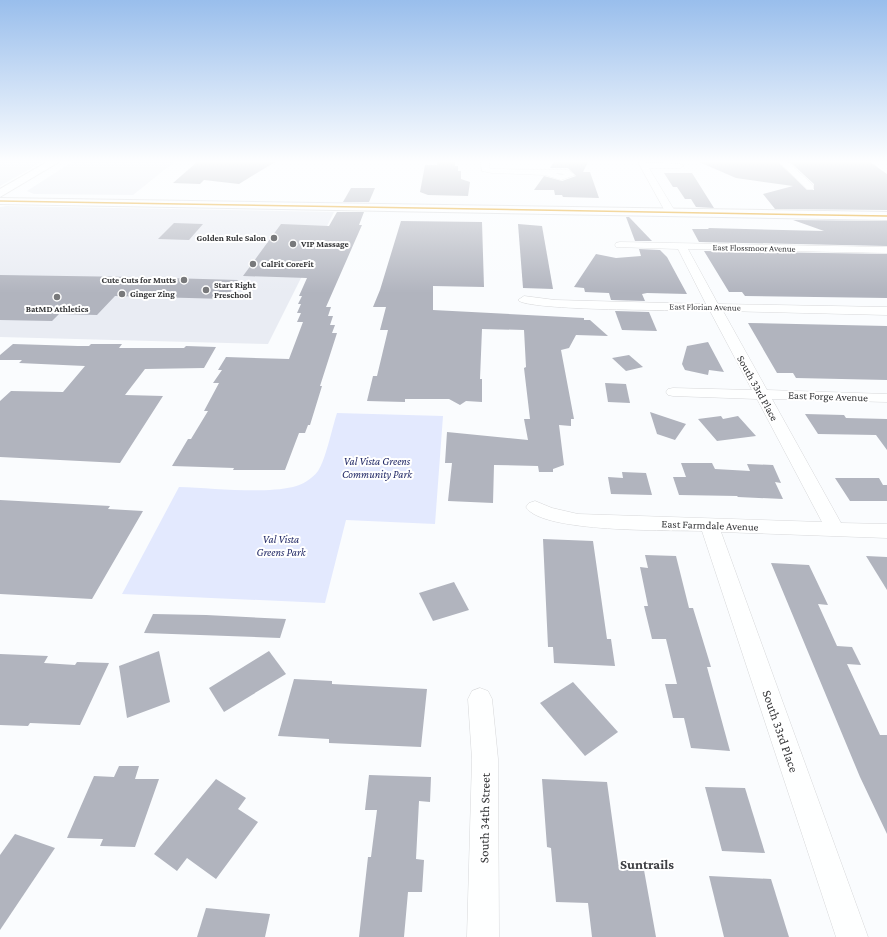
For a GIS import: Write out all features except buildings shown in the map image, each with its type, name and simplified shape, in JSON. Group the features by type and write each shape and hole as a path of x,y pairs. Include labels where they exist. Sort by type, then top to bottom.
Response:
{"main road":[{"path":"264,206 887,216"}],"street":[{"path":"667,206 671,213"},
{"name":"East Flossmoor Avenue","path":"620,245 887,250"},
{"name":"South 33rd Place","path":"681,246 835,529"},
{"name":"East Florian Avenue","path":"524,300 555,304 887,311"},
{"name":"East Forge Avenue","path":"673,392 887,398"},
{"name":"East Farmdale Avenue","path":"535,507 547,513 578,520 887,531"},
{"name":"South 33rd Place","path":"709,525 852,937"},
{"name":"South 34th Street","path":"480,699 485,759 483,937"}],"shaded area":[{"path":"0,207 334,212 268,344 0,337"}],"green space":[{"name":"Val Vista Greens Park","path":"337,413 443,416 435,524 346,520 325,603 122,594 179,487 267,490 300,485 313,477 321,466"}],"transit line":[{"path":"280,206 887,216"}],"place":[{"name":"Golden Rule Salon","path":"274,238"},
{"name":"VIP Massage","path":"293,244"},
{"name":"CalFit CoreFit","path":"253,264"},
{"name":"Cute Cuts for Mutts","path":"184,280"},
{"name":"Start Right Preschool","path":"206,290"},
{"name":"Ginger Zing","path":"122,294"},
{"name":"BatMD Athletics","path":"57,297"}],"district":[{"name":"Suntrails","path":"647,864"}],"park label":[{"name":"Val Vista Greens Community Park","path":"377,467"}]}
